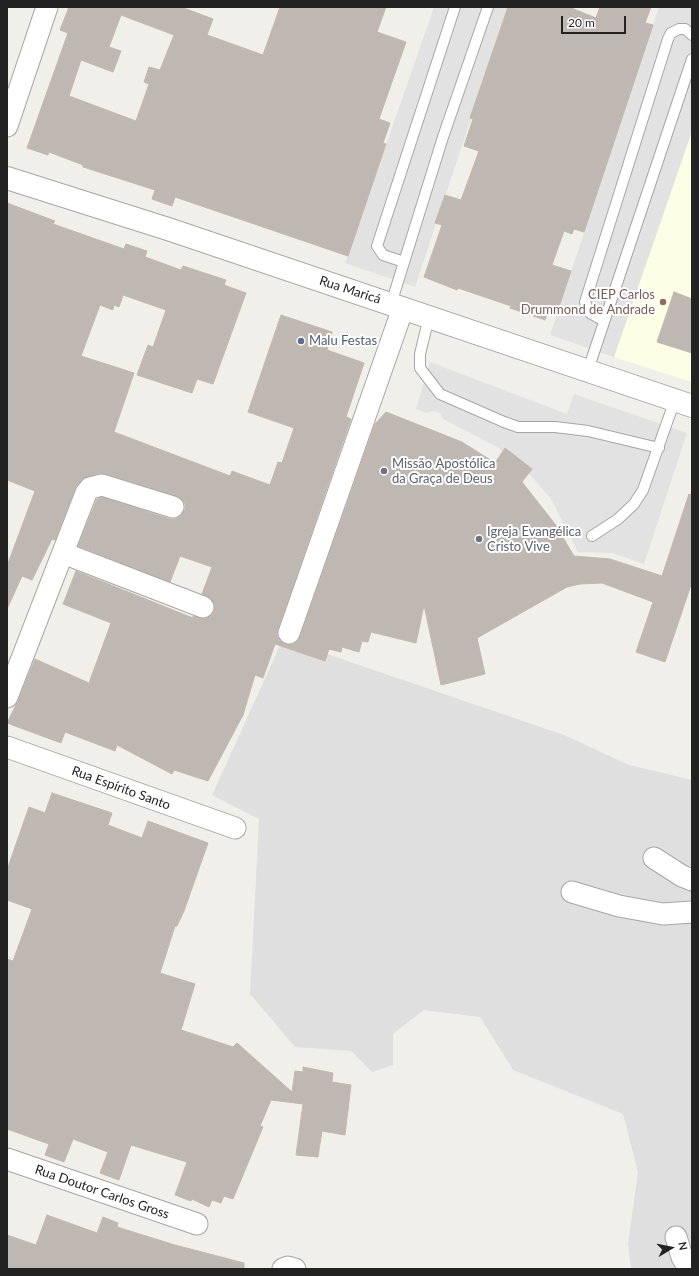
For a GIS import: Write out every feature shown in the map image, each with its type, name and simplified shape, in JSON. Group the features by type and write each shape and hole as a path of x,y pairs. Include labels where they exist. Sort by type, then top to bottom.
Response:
{"street":[{"path":"7,126 47,7"},
{"name":"Rua Maricá","path":"7,178 397,306 684,403"},
{"path":"289,633 397,306"},
{"path":"7,697 86,493 90,488 96,485 102,485 173,506"},
{"path":"63,553 203,607"},
{"name":"Rua Espírito Santo","path":"7,747 235,828"},
{"path":"654,858 682,876 692,880"},
{"path":"572,892 618,906 663,914 692,912"},
{"name":"Rua Doutor Carlos Gross","path":"7,1159 197,1224"},
{"path":"676,1237 682,1257 689,1269"},
{"path":"283,1269 288,1267 294,1269"}],"lane":[{"path":"404,262 383,256 377,246 455,7"},
{"path":"397,306 404,262 443,137 488,7"},
{"path":"604,321 590,313 585,302 668,38 671,33 679,29 685,29 692,34"},
{"path":"588,370 692,59"},
{"path":"428,317 420,354 420,368 440,394 504,422 518,426 555,427 588,431 659,448"},
{"path":"592,536 618,519 634,504 649,477 659,448 684,403"}],"shaded area":[{"path":"434,7 508,7 415,287 345,263"},
{"path":"659,7 692,7 692,131 614,357 550,335"},
{"name":"CIEP Carlos Drummond de Andrade","path":"692,131 692,382 614,357"},
{"path":"430,362 567,414 574,394 687,433 644,564 612,553 578,552 551,499 532,477 497,447 443,419 441,414 435,411 426,413 416,409"},
{"path":"283,639 564,735 629,765 692,780 692,1269 631,1269 628,1244 638,1172 623,1114 513,1070 480,1017 424,1010 393,1034 393,1065 372,1072 351,1051 295,1047 250,994 259,819 212,795"}],"building":[{"path":"69,7 181,7 213,19 207,35 263,55 280,7 386,7 377,32 406,42 379,119 390,123 383,143 386,144 348,256 175,197 172,206 152,199 155,190 83,167 83,165 49,152 48,155 27,148 68,33 60,30","holes":["121,15 174,35 160,70 149,67 144,82 149,84 136,121 69,96 81,60 113,72 121,51 109,47"]},
{"path":"508,7 569,7 596,18 600,7 651,7 645,23 653,25 584,232 574,229 572,234 564,231 552,265 571,271 557,313 548,310 545,320 510,308 511,306 458,288 457,290 424,277 442,225 435,223 445,195 461,200 479,151 464,146 473,119 470,118"},
{"path":"7,203 55,221 53,224 124,249 126,244 147,251 145,257 181,270 183,266 226,280 224,285 246,293 213,384 197,379 192,393 137,375 148,345 153,347 166,310 123,295 119,307 114,305 113,310 100,305 81,356 134,373 114,432 230,476 232,471 270,485 278,462 282,463 294,428 248,412 281,315 332,332 327,350 364,363 346,417 351,419 278,629 277,636 280,641 285,644 292,645 297,642 300,637 375,424 386,412 462,442 495,463 505,448 532,469 522,482 555,524 574,556 610,559 662,576 689,494 692,495 692,582 665,662 636,652 653,602 602,583 580,584 567,587 477,638 485,674 441,685 424,605 416,643 371,632 368,642 362,641 359,652 342,647 341,652 329,649 325,661 275,644 263,678 255,675 243,715 208,781 174,770 172,774 117,745 115,751 65,732 61,743 7,723 18,701 35,659 89,683 111,623 63,604 76,571 193,618 193,616 204,619 210,617 214,612 215,606 212,599 202,594 212,567 180,556 170,582 78,546 97,499 102,497 170,519 176,519 181,516 185,510 185,504 182,499 177,496 99,473 87,477 76,486 55,540 52,539 32,580 22,576 7,609 7,566 35,491 7,480"},
{"path":"674,292 692,299 692,353 657,342"},
{"path":"52,793 112,813 108,825 142,838 148,821 208,843 184,911 177,926 175,926 160,973 195,984 181,1030 233,1047 237,1043 292,1092 295,1071 303,1072 303,1067 333,1073 332,1082 351,1085 345,1135 322,1131 318,1157 296,1155 303,1104 271,1100 260,1126 263,1127 233,1199 224,1196 221,1203 212,1200 209,1207 192,1199 191,1201 175,1195 187,1162 131,1145 119,1180 100,1173 108,1152 73,1139 64,1162 45,1155 49,1144 7,1129 7,959 13,961 32,909 7,900 7,870 29,807 45,813"},
{"path":"47,1215 97,1233 103,1217 118,1223 117,1227 175,1245 244,1263 244,1269 7,1269 7,1235 36,1245"}],"place":[{"name":"CIEP Carlos Drummond de Andrade","path":"663,302"},
{"name":"Malu Festas","path":"301,341"},
{"name":"Missão Apostólica da Graça de Deus","path":"384,471"},
{"name":"Igreja Evangélica Cristo Vive","path":"479,539"}]}
